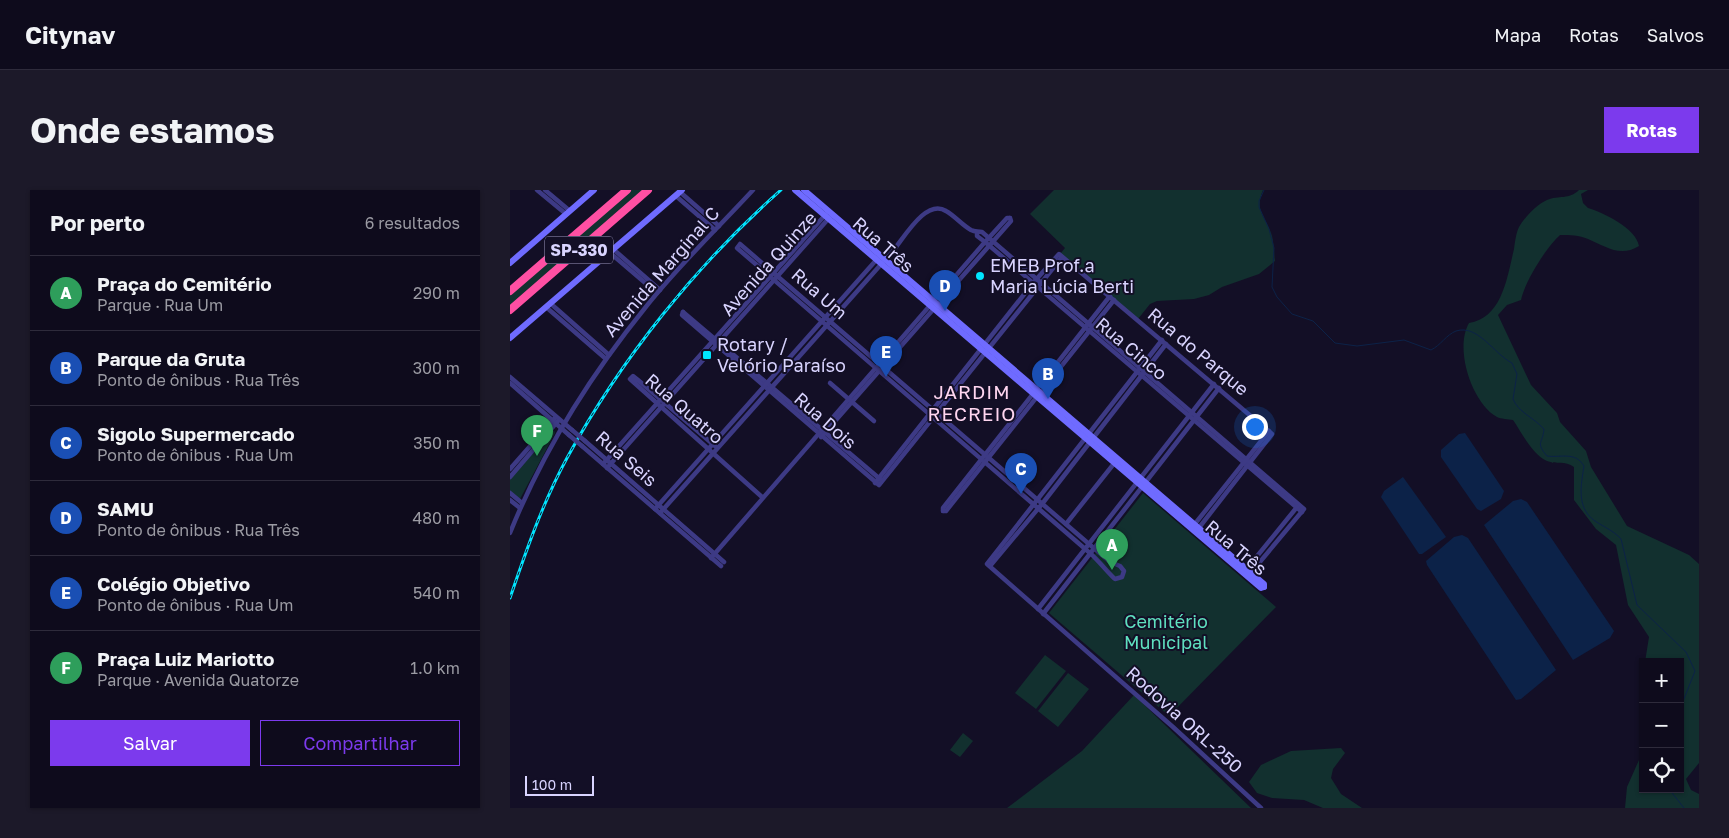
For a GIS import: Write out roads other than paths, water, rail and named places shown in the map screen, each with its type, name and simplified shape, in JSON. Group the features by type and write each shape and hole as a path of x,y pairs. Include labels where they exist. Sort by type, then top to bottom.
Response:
{"highway":[{"name":"SP-330","path":"510,291 627,190"},
{"name":"SP-330","path":"510,310 648,190"}],"street":[{"path":"537,190 568,213"},
{"path":"545,190 568,213"},
{"path":"510,263 594,190"},
{"name":"Avenida Marginal C","path":"510,533 558,422 658,291 753,190"},
{"name":"Rua Três","path":"795,190 881,259 1247,573"},
{"name":"Rua Três","path":"804,190 828,215"},
{"path":"510,338 679,193 717,228"},
{"name":"Rua Cinco","path":"881,259 929,209 937,207 945,210 971,230 982,232 989,242 1036,283 1303,510 1247,573"},
{"name":"Avenida Quinze","path":"605,462 661,403 828,215"},
{"path":"711,554 762,497 768,494 877,366 934,305 1009,217 1011,221 989,242"},
{"name":"Rua Um","path":"774,276 737,248 737,245 740,244 826,322 984,458 1040,502 1110,562 1122,567 1124,571 1122,577 1113,578 1108,570 1086,549 984,458"},
{"path":"611,250 658,291"},
{"name":"Rua do Parque","path":"1036,283 1061,256 1270,432 1247,463"},
{"path":"711,451 718,449 769,387 881,259"},
{"path":"933,415 1036,283"},
{"path":"984,458 946,512 943,511 943,508 1070,350 1110,296"},
{"path":"1088,327 1114,300"},
{"path":"548,305 607,357"},
{"path":"850,400 882,370 934,305"},
{"name":"Rua Dois","path":"716,341 682,315 682,312 685,312 820,434 879,482 933,415"},
{"path":"1162,340 1138,369 1089,438 989,566 1044,614 1144,485 1216,386"},
{"path":"1089,438 1166,344"},
{"name":"Rua Seis","path":"510,377 558,422 569,435 584,444"},
{"name":"Rua Quatro","path":"636,382 718,449"},
{"name":"Rua Seis","path":"510,383 558,422 572,430 584,444 722,564"},
{"path":"830,383 874,421"},
{"path":"659,509 711,451 713,445 769,387"},
{"name":"Avenida Quinze","path":"609,466 661,403"},
{"name":"Rua Quatro","path":"661,403 762,497"},
{"path":"1038,609 1138,480 1193,416"},
{"path":"510,469 558,422"},
{"path":"510,477 558,422"},
{"path":"1066,524 1116,461"},
{"path":"1195,528 1247,463"},
{"path":"510,493 521,506"},
{"path":"510,500 521,506"},
{"path":"1247,573 1298,506"},
{"name":"Rodovia ORL-250","path":"1044,614 1261,808"}],"water":[{"path":"1465,433 1504,491 1501,499 1481,511 1477,509 1441,457 1441,450 1459,434"},
{"path":"1403,477 1446,537 1422,554 1419,554 1381,497 1384,491"},
{"path":"1521,499 1527,502 1614,631 1610,638 1573,660 1484,525 1513,501"},
{"path":"1462,535 1468,538 1556,670 1521,699 1516,700 1427,565 1426,561 1454,537"}],"waterway":[{"path":"1264,190 1259,201 1259,207 1269,229 1274,248 1272,287 1277,297 1292,314 1313,321 1335,343 1357,346 1404,340 1431,350 1452,333 1464,330 1479,336 1512,363 1517,374 1513,399 1522,411 1544,429 1541,448 1547,456 1576,458 1584,466 1582,503 1589,516 1621,539 1637,605 1686,652 1695,671 1682,703"},
{"path":"1672,793 1684,808"}],"railway":[{"path":"510,598 522,562 558,475 588,421 611,385 662,315 690,282 719,250 781,190"}],"place":[{"name":"EMEB Prof.ª Maria Lúcia Berti","path":"980,276"},
{"name":"SAMU","path":"945,311"},
{"name":"Rotary / Velório Paraíso","path":"707,355"},
{"name":"Colégio Objetivo","path":"886,377"},
{"name":"Parque da Gruta","path":"1048,399"},
{"name":"Praça Luiz Mariotto","path":"537,456"},
{"name":"Sigolo Supermercado","path":"1021,494"},
{"name":"Praça do Cemitério","path":"1112,570"}],"district":[{"name":"JARDIM RECREIO","path":"972,403"}],"park label":[{"name":"Cemitério Municipal","path":"1166,632"}]}
